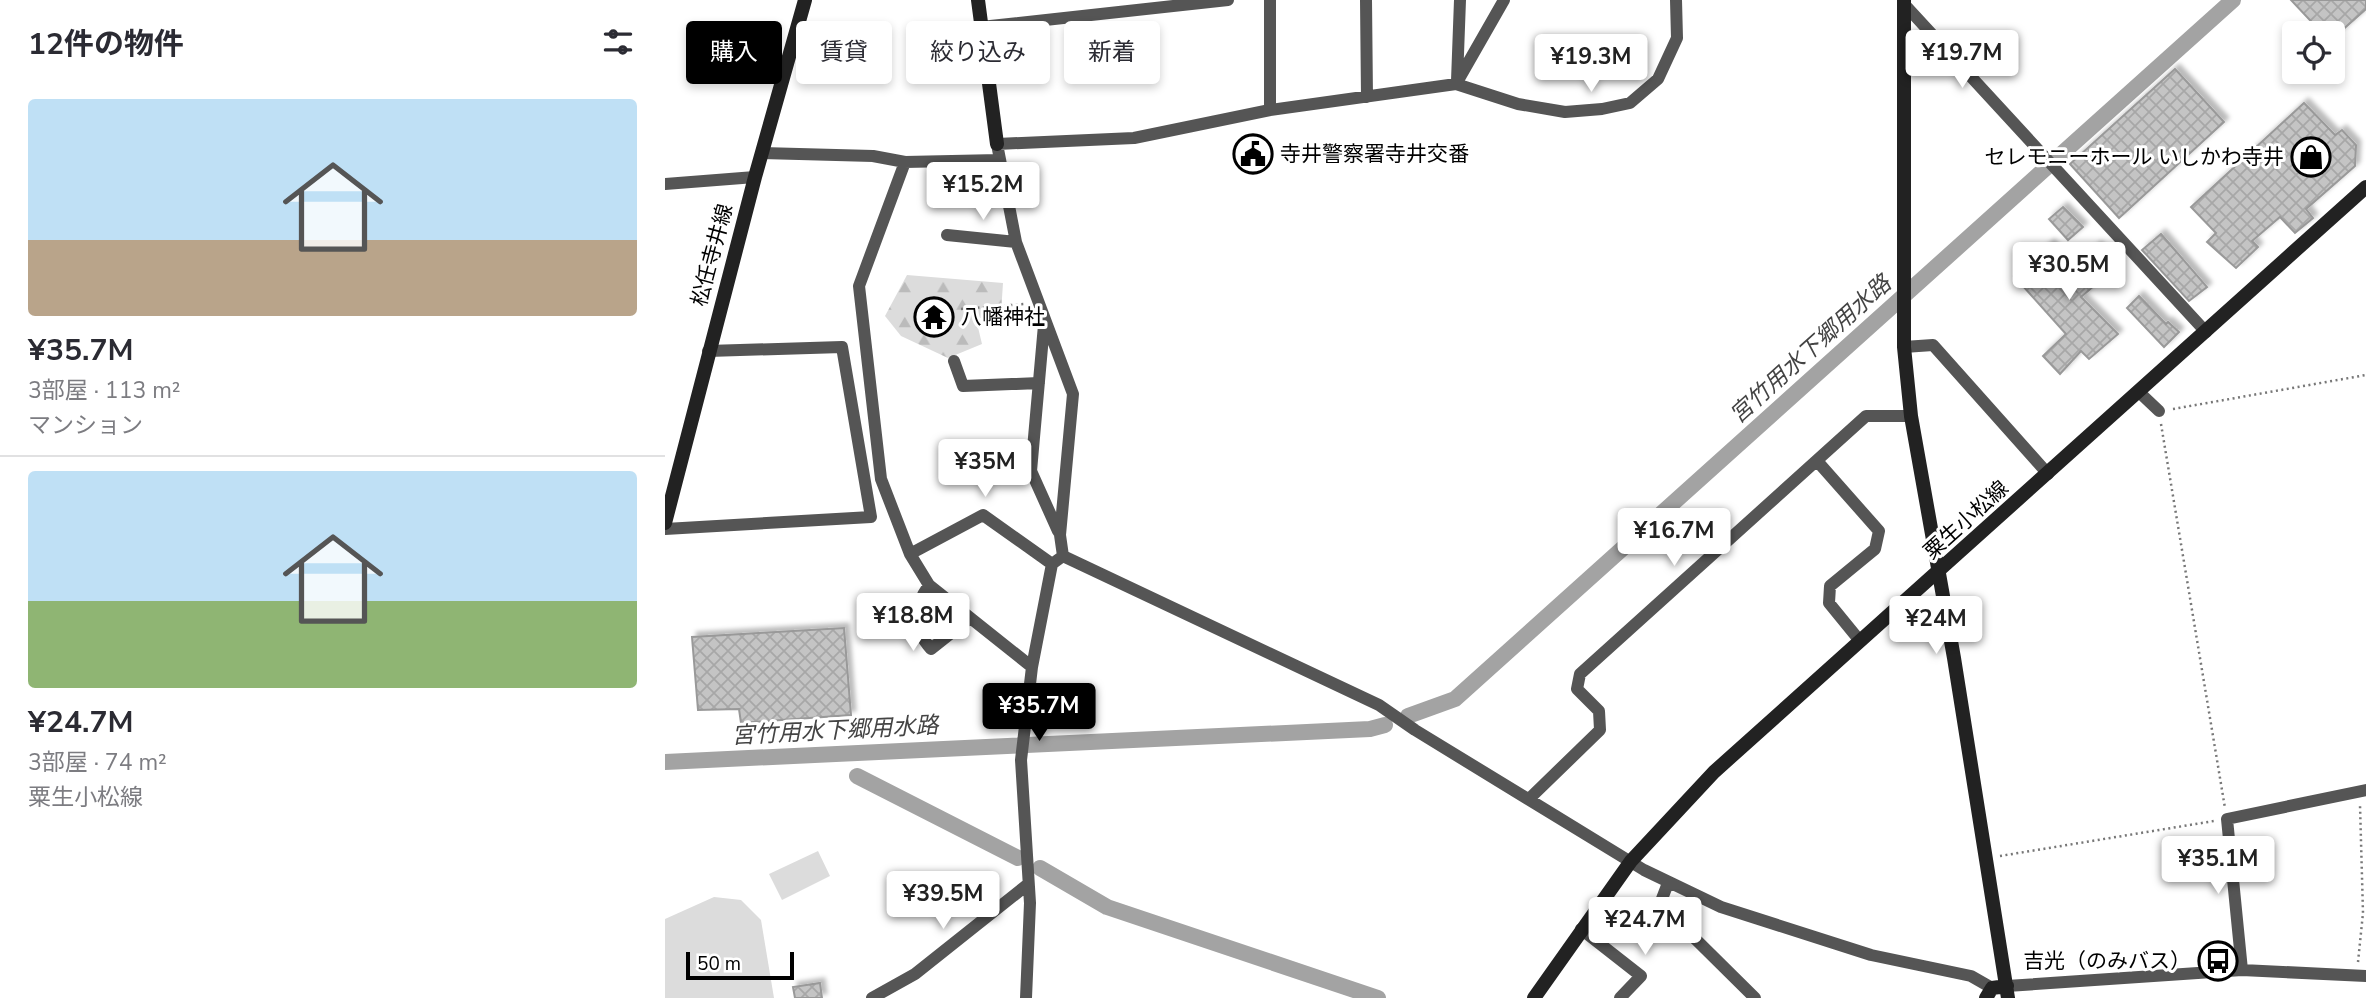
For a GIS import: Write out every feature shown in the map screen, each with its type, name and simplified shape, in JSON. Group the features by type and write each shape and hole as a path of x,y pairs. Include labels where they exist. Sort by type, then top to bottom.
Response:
{"main road":[{"name":"松任寺井線","path":"665,523 708,351 806,0"},
{"path":"978,0 980,21"},
{"path":"1904,2 1904,347 1912,416 1986,858 1998,992"},
{"path":"989,84 997,144"},
{"name":"粟生小松線","path":"1534,998 1631,861 1714,772 2140,393 2366,187"}],"street":[{"path":"1036,21 1228,0"},
{"path":"1270,0 1270,110"},
{"path":"1366,0 1367,97"},
{"path":"1457,85 1459,0"},
{"path":"1457,85 1504,0"},
{"path":"1026,998 1027,885 1021,760 1031,667 1057,560 1073,394 1016,242 997,144 1134,138 1270,110 1457,85 1518,104 1565,112 1602,109 1630,103 1658,79 1677,38 1677,0"},
{"path":"1904,2 2206,332"},
{"path":"762,153 873,156 905,162 999,160"},
{"path":"905,162 859,286 881,479 910,554 929,585 1031,667"},
{"path":"665,184 755,177"},
{"path":"947,235 1016,242"},
{"path":"1044,319 1031,471 1060,535"},
{"path":"1904,347 1933,345 2048,474"},
{"path":"665,529 871,517 842,347 708,351"},
{"path":"954,361 963,386 1039,383"},
{"path":"2140,393 2159,411"},
{"path":"1530,798 1600,730 1599,711 1577,689 1580,674 1866,416 1912,416"},
{"path":"1818,462 1879,531 1875,549 1830,586 1829,603 1860,641"},
{"path":"910,554 983,516 1057,560 1379,705 1415,730 1668,883 1721,907 1797,933 1871,955 1971,976 1998,992 2242,970 2361,976"},
{"path":"929,585 917,603 920,636 931,649 970,618"},
{"path":"2242,970 2227,819 2363,791"},
{"path":"1668,883 1660,904 1755,998"},
{"path":"872,998 915,974 1027,885"},
{"path":"1581,929 1641,976 1620,998"}],"path":[{"path":"961,309 1038,303"},
{"path":"1986,858 2227,819 2159,411 2366,375"},
{"path":"2361,976 2363,912 2359,857 2363,791"}],"green space":[{"path":"907,275 1003,283 1001,313 976,319 982,344 948,358 901,336 885,316"},
{"path":"818,851 830,876 782,900 769,874"},
{"path":"714,897 741,900 761,920 774,998 665,998 665,919"}],"building":[{"path":"2291,0 2366,0 2366,9 2345,28 2345,21 2311,21"},
{"path":"2175,69 2224,122 2119,218 2070,164"},
{"path":"2304,103 2335,135 2342,130 2356,145 2355,166 2306,209 2313,218 2295,233 2280,217 2252,241 2258,247 2236,268 2207,242 2216,233 2191,207"},
{"path":"2063,207 2083,227 2068,240 2049,219"},
{"path":"2161,234 2207,287 2189,301 2142,250"},
{"path":"2050,244 2073,268 2097,246 2117,266 2081,297 2118,334 2089,359 2081,351 2060,374 2043,356 2066,334 2014,276"},
{"path":"2139,296 2166,324 2168,322 2179,332 2164,347 2127,308"},
{"path":"844,628 851,715 741,723 739,709 698,710 692,637"},
{"path":"820,983 822,998 795,998 793,987"}],"waterway":[{"name":"宮竹用水下郷用水路","path":"1408,716 1455,699 2233,0"},
{"name":"宮竹用水下郷用水路","path":"665,762 1370,729 1385,725"},
{"path":"857,776 1018,858"},
{"path":"1040,868 1107,907 1378,998"}],"place":[{"name":"寺井警察署寺井交番","path":"1253,154"},
{"name":"セレモニーホール いしかわ寺井","path":"2311,157"},
{"name":"八幡神社","path":"934,317"},
{"name":"吉光（のみバス）","path":"2218,961"}]}
